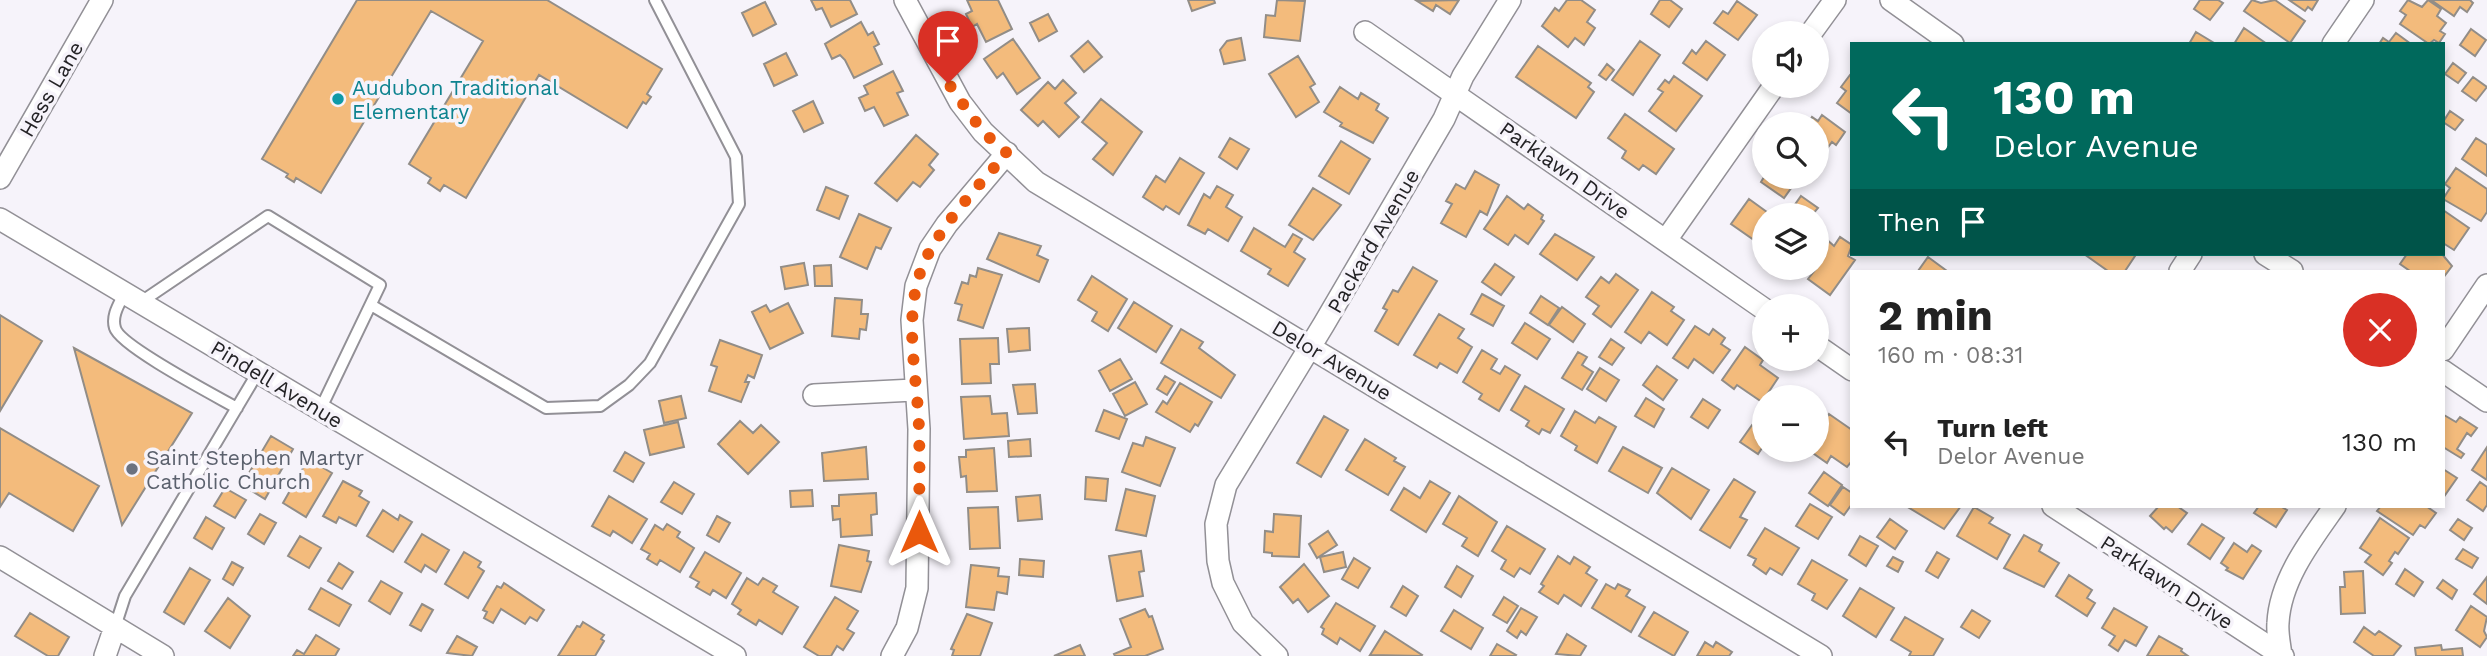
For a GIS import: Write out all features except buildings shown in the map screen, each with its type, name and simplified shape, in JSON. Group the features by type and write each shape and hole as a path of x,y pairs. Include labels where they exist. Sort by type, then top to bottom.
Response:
{"street":[{"name":"Hess Lane","path":"0,178 102,0"},
{"name":"Delor Avenue","path":"905,0 960,102 983,132 1036,182 1064,202 1311,347 1821,656"},
{"name":"Packard Avenue","path":"1277,656 1251,633 1230,599 1218,561 1216,532 1220,504 1235,469 1311,347 1444,119 1463,76 1510,0"},
{"path":"1820,21 1835,0"},
{"path":"1891,0 1950,42"},
{"path":"2334,42 2363,0"},
{"name":"Parklawn Drive","path":"1365,32 1752,301"},
{"path":"1666,240 1766,98"},
{"path":"892,656 907,628 917,588 919,429 914,390 912,320 916,286 923,266 947,224 1007,153"},
{"name":"Pindell Avenue","path":"0,219 735,656"},
{"path":"2180,270 2190,256"},
{"path":"2268,256 2290,270"},
{"path":"2445,347 2487,285"},
{"path":"1829,354 1850,369"},
{"path":"2445,372 2487,401"},
{"path":"814,395 914,390"},
{"name":"Parklawn Drive","path":"2056,508 2281,656"},
{"path":"2281,656 2278,622 2287,587 2299,561 2334,508"},
{"path":"0,557 163,656"},
{"path":"105,656 116,627"}],"lane":[{"path":"371,305 546,408 600,406 643,371 739,204 736,157 655,0"},
{"path":"237,408 134,348 115,331 113,318 133,297 268,216 380,285 320,410"},
{"path":"116,627 125,596 258,372"}],"place":[{"name":"Audubon Traditional Elementary","path":"338,99"},
{"name":"Saint Stephen Martyr Catholic Church","path":"132,469"}],"route":[{"path":"919,532 919,429 914,390 912,320 916,286 930,249 947,224 1007,153 983,132 948,83"}]}
